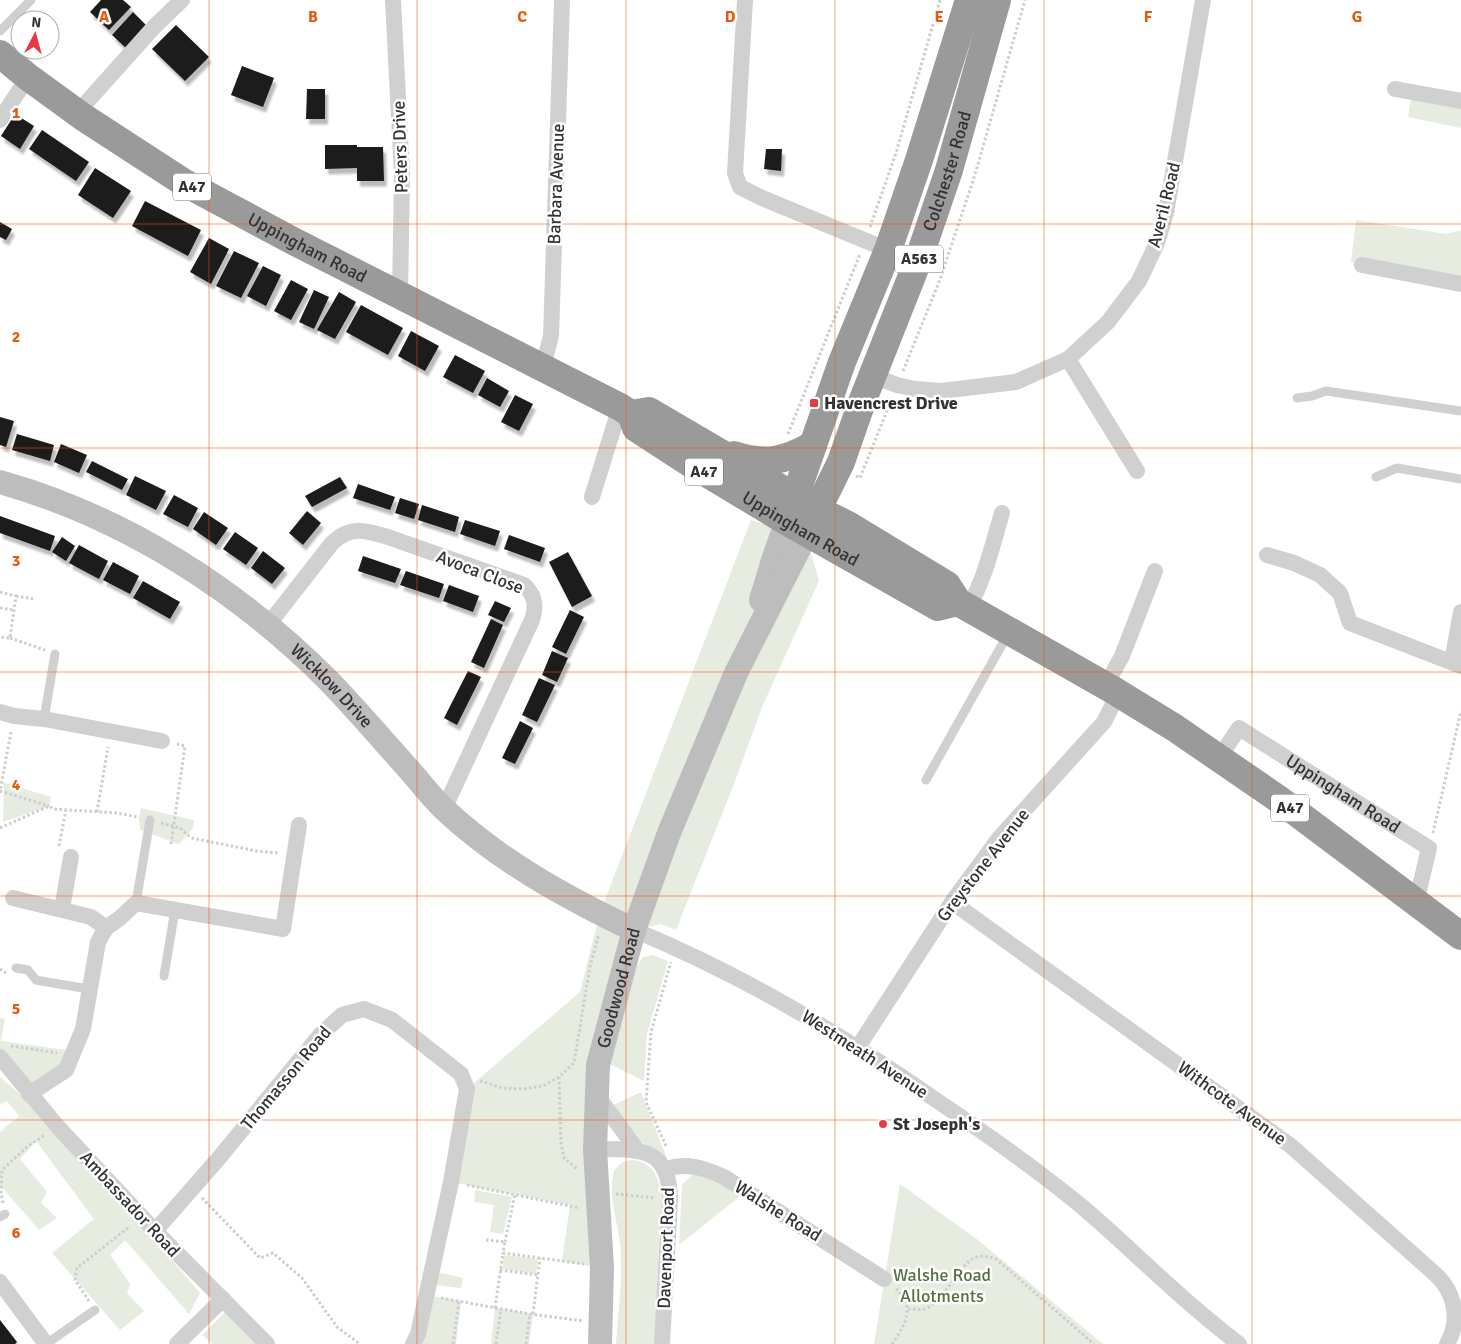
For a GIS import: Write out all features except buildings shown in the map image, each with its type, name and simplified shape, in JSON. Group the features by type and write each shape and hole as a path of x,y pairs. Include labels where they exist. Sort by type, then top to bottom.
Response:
{"highway":[{"name":"Colchester Road","path":"801,515 813,445 842,362 888,250 922,152 969,0"},
{"name":"Colchester Road","path":"801,515 841,462 872,376 919,258 950,170 997,0"},
{"name":"Uppingham Road","path":"0,54 77,113 183,182 295,242 626,410 649,411 716,450 801,515 938,606 963,605"},
{"name":"Uppingham Road","path":"626,410 636,428 693,465 801,515"},
{"path":"716,450 740,457 774,461 797,454 813,445"},
{"name":"A47","path":"963,605 1113,690 1219,758 1277,798 1461,936"}],"street":[{"path":"77,113 154,27 182,0"},
{"name":"Peters Drive","path":"393,0 402,175 400,295"},
{"name":"Barbara Avenue","path":"543,367 551,336 562,0"},
{"path":"745,0 735,173 740,186 762,198 888,250"},
{"name":"Averil Road","path":"872,376 916,389 941,391 1016,382 1068,359 1108,322 1139,281 1157,243 1170,194 1203,0"},
{"path":"0,120 28,77"},
{"path":"1395,88 1461,101"},
{"path":"1362,264 1461,284"},
{"path":"1068,359 1137,471"},
{"path":"592,496 626,410"},
{"name":"Wicklow Drive","path":"0,482 41,495 78,510 148,544 211,583 268,625 329,681 444,809 479,838 517,865 604,916 634,930"},
{"path":"963,605 976,594 985,571 1002,513"},
{"name":"Goodwood Road","path":"600,1334 602,1268 595,1149 598,1065 634,930 713,724 746,652 801,515"},
{"name":"Avoca Close","path":"268,625 332,544 344,534 358,530 373,532 524,585 530,590 536,604 532,620 444,809"},
{"path":"1267,555 1294,563 1320,575 1340,593 1350,623 1456,664 1461,612"},
{"name":"Greystone Avenue","path":"858,1047 952,902 1000,837 1100,727 1113,704 1111,676 1122,656 1155,571"},
{"path":"7,714 162,741"},
{"name":"Uppingham Road","path":"1219,758 1239,728 1429,848"},
{"path":"29,1094 66,1070 84,1029 98,942 106,928 136,903 284,929 299,825"},
{"path":"1416,903 1429,848"},
{"path":"62,909 71,857"},
{"path":"13,898 91,916 106,928"},
{"name":"Withcote Avenue","path":"952,902 1291,1146 1434,1273 1447,1286 1454,1303 1455,1322 1453,1332 1446,1344"},
{"name":"Westmeath Avenue","path":"634,930 676,948 768,993 858,1047 1011,1150 1080,1205 1190,1304 1239,1344"},
{"name":"Thomasson Road","path":"155,1231 193,1189 321,1034 342,1015 364,1009 392,1020 461,1074"},
{"name":"Ambassador Road","path":"4,1052 29,1094 58,1127 141,1217 267,1344"},
{"path":"413,1344 418,1334 451,1182 467,1089 461,1074"},
{"path":"596,1094 638,1150"},
{"name":"Davenport Road","path":"595,1149 638,1150 647,1153 670,1168 662,1344"},
{"name":"Walshe Road","path":"670,1168 692,1165 708,1169 724,1177 884,1279"},
{"path":"0,1282 46,1344"},
{"path":"177,1344 223,1299"}],"lane":[{"path":"0,31 31,0"},
{"path":"1297,398 1312,396 1326,391 1461,411"},
{"path":"1376,477 1397,468 1461,479"},
{"path":"926,780 1009,632"},
{"path":"44,719 55,654"},
{"path":"136,903 150,820"},
{"path":"164,976 176,910"},
{"path":"16,968 28,970 36,980 89,989"},
{"path":"46,1344 95,1310"}],"path":[{"path":"0,592 34,600"},
{"path":"10,638 16,596"},
{"path":"0,608 14,610"},
{"path":"0,637 10,638 55,654"},
{"path":"1429,848 1461,711"},
{"path":"7,714 0,791 54,809 117,813 180,828 191,838 272,853"},
{"path":"97,812 111,731"},
{"path":"162,741 185,746 172,826 171,844"},
{"path":"0,828 49,806"},
{"path":"66,810 58,853 71,857"},
{"path":"461,1074 503,1088 523,1089 543,1086 559,1077 574,1063 590,966 604,916"},
{"path":"670,1168 646,1102 651,1032 676,948"},
{"path":"4,1052 72,1056"},
{"path":"559,1077 562,1151 564,1158 579,1170"},
{"path":"2,1216 2,1170 28,1146 58,1127"},
{"path":"451,1182 570,1205 670,1200"},
{"path":"193,1189 260,1258 273,1253 302,1278 337,1327 360,1344"},
{"path":"495,1308 500,1270 515,1194"},
{"path":"95,1310 75,1280 77,1268 141,1217"},
{"path":"486,1240 505,1242"},
{"path":"503,1253 602,1268"},
{"path":"908,1309 923,1309 935,1303 966,1265 975,1257 986,1256 996,1259 1094,1344"},
{"path":"526,1344 540,1258"},
{"path":"500,1270 538,1275"},
{"path":"884,1279 900,1292 908,1309 906,1325 892,1344"},
{"path":"426,1295 532,1314 600,1334"},
{"path":"453,1344 459,1301"},
{"path":"496,1344 501,1309"}],"green space":[{"path":"1412,92 1461,101 1461,128 1408,117"},
{"path":"1356,220 1446,234 1461,230 1461,284 1351,262"},
{"path":"751,520 806,536 819,581 762,707 734,784 676,930 661,924 634,930 595,1061 602,1268 562,1261 570,1205 451,1182 467,1089 580,992 600,913"},
{"path":"2,782 51,797 49,806 3,822 4,788"},
{"path":"141,808 194,820 193,828 179,844 140,830 139,818"},
{"path":"653,955 668,961 647,1034 644,1081 608,1063 636,968 643,957"},
{"path":"0,1018 5,1019 1,1041 74,1051 29,1094 0,1057"},
{"path":"0,1077 58,1127 200,1293 189,1314 125,1240 110,1255 130,1284 127,1293 144,1311 120,1330 52,1253 94,1219 36,1141 20,1159 47,1192 41,1203 57,1218 39,1230 0,1185 0,1132 19,1116 7,1101 0,1104"},
{"path":"641,1092 668,1161 630,1134 607,1108"},
{"path":"632,1160 646,1164 655,1174 663,1201 656,1344 616,1344 621,1256 613,1205 612,1184 614,1172 618,1167"},
{"path":"700,1167 744,1193 679,1245 682,1185"},
{"name":"Walshe Road Allotments","path":"900,1184 978,1240 1103,1344 874,1344"},
{"path":"475,1190 512,1197 503,1234 490,1232 494,1205 474,1202"},
{"path":"504,1255 538,1259 536,1274 503,1269"},
{"path":"437,1272 463,1278 461,1288 434,1285"},
{"path":"426,1295 461,1301 456,1344 413,1344"},
{"path":"230,1307 264,1344 213,1344 202,1335"},
{"path":"495,1308 533,1314 529,1344 491,1344"}],"place":[{"name":"Havencrest Drive","path":"814,403"},
{"name":"St Joseph's","path":"883,1124"}]}
